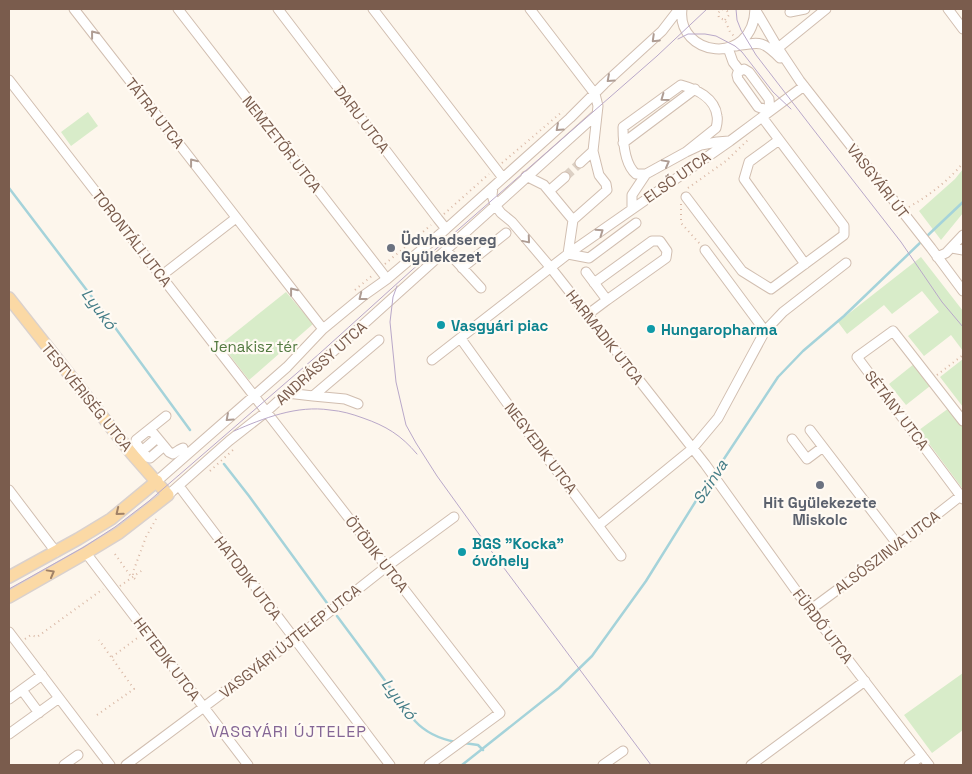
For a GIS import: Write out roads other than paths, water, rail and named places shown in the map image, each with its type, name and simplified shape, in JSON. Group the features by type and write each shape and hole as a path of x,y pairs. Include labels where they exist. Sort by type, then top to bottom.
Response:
{"main road":[{"name":"TESTVÉRISÉG UTCA","path":"9,298 132,454 168,495"},
{"name":"ANDRÁSSY UTCA","path":"9,577 111,519 157,482"},
{"name":"ANDRÁSSY UTCA","path":"9,597 118,533 168,495"}],"street":[{"name":"TÁTRA UTCA","path":"74,9 323,329"},
{"name":"NEMZETŐR UTCA","path":"178,9 387,279"},
{"name":"DARU UTCA","path":"278,9 446,229"},
{"path":"373,9 502,178"},
{"path":"530,9 595,94 598,106 593,150 599,175 606,184 607,190 573,220 568,254 589,258 636,223"},
{"path":"680,9 684,27 688,34 699,44 717,49 728,48 745,38 752,26 754,9"},
{"name":"ANDRÁSSY UTCA","path":"157,482 287,367 323,329 387,279 493,187 662,32 680,9"},
{"name":"VASGYÁRI ÚT","path":"754,9 792,71"},
{"path":"790,12 805,9"},
{"path":"948,9 963,29"},
{"path":"778,48 820,11"},
{"name":"VASGYÁRI ÚT","path":"728,48 756,42 770,48 804,86 963,291"},
{"path":"685,196 742,271 771,289 844,235 844,226 779,140 766,114 769,99 748,71 740,70 732,62 728,48"},
{"name":"TORONTÁLI UTCA","path":"9,80 254,396"},
{"path":"646,174 636,174 628,163 623,143 623,127 682,85 695,89 709,100 716,109 718,118 716,128 686,152"},
{"name":"ELSŐ UTCA","path":"432,360 568,254 730,141 804,86"},
{"name":"ANDRÁSSY UTCA","path":"168,495 229,441 266,412 486,213 498,209 526,176 597,114"},
{"path":"779,140 749,162 744,179 806,264"},
{"path":"632,209 632,195 646,174 701,145 730,141"},
{"path":"580,163 593,150"},
{"path":"526,176 544,185 573,220"},
{"path":"549,191 565,177"},
{"path":"493,187 492,195 498,209"},
{"name":"HARMADIK UTCA","path":"498,209 512,222 551,268 705,464"},
{"path":"161,276 236,218"},
{"path":"462,268 506,233"},
{"path":"937,257 952,248 963,235"},
{"path":"587,315 666,258 667,251 660,241 652,241 594,283"},
{"path":"952,248 963,250"},
{"path":"446,250 481,288"},
{"path":"705,250 765,331"},
{"path":"599,526 692,449 718,418 765,331 783,312 846,262"},
{"path":"586,272 607,300"},
{"name":"SÉTÁNY UTCA","path":"962,496 857,357 894,331 963,420"},
{"name":"NEGYEDIK UTCA","path":"461,338 621,556"},
{"path":"313,396 379,340"},
{"path":"287,393 344,399 358,404"},
{"name":"ÖTÖDIK UTCA","path":"254,396 500,713 429,765"},
{"path":"164,446 150,458 142,451 136,440 166,416"},
{"path":"150,428 169,452 174,454 183,448"},
{"path":"810,430 898,545"},
{"path":"142,451 157,438"},
{"path":"792,439 807,459 823,447"},
{"name":"FÜRDŐ UTCA","path":"705,464 810,610 929,765"},
{"name":"HATODIK UTCA","path":"179,486 390,765"},
{"path":"9,490 56,552"},
{"name":"ALSÓSZINVA UTCA","path":"810,610 962,496"},
{"name":"VASGYÁRI ÚJTELEP UTCA","path":"126,765 295,640 386,567 454,517"},
{"name":"HETEDIK UTCA","path":"86,553 248,765"},
{"path":"9,632 110,765"},
{"path":"9,699 42,675"},
{"path":"751,765 865,681"},
{"path":"22,690 39,713"},
{"path":"9,734 59,698"},
{"path":"604,765 623,751"},
{"path":"64,765 78,755"},
{"path":"909,765 922,756"}],"waterway":[{"name":"Lyukó","path":"9,188 190,430"},
{"name":"Szinva","path":"926,237 963,202"},
{"name":"Szinva","path":"714,474 778,377 803,351 844,316 922,241"},
{"name":"Lyukó","path":"224,464 327,603"},
{"name":"Szinva","path":"462,765 559,688 592,656 646,581 711,479"},
{"name":"Lyukó","path":"337,616 415,721 434,735 456,742"},
{"name":"Lyukó","path":"464,743 478,745 483,750"}],"tunnel":[{"path":"565,177 580,163"}],"tram line":[{"path":"9,589 84,547 115,527 149,501 657,56 707,9"},
{"path":"736,9 737,20 741,30 756,55 901,242 942,302 963,327"},
{"path":"678,39 688,34 705,34 716,36 735,46 742,52 773,92 791,109"},
{"path":"397,286 393,297 390,322 396,382 406,425 437,476 651,765"},
{"path":"234,431 269,417 293,411 305,409 334,410 371,421 386,428 405,441 417,454"}],"place":[{"name":"Üdvhadsereg Gyülekezet","path":"391,248"},
{"name":"Vasgyári piac","path":"441,325"},
{"name":"Hungaropharma","path":"651,329"},
{"name":"Hit Gyülekezete Miskolc","path":"820,485"},
{"name":"BGS \"Kocka\" óvóhely","path":"462,552"}],"district":[{"name":"VASGYÁRI ÚJTELEP","path":"288,731"}],"park label":[{"name":"Jenakisz tér","path":"254,346"}]}
